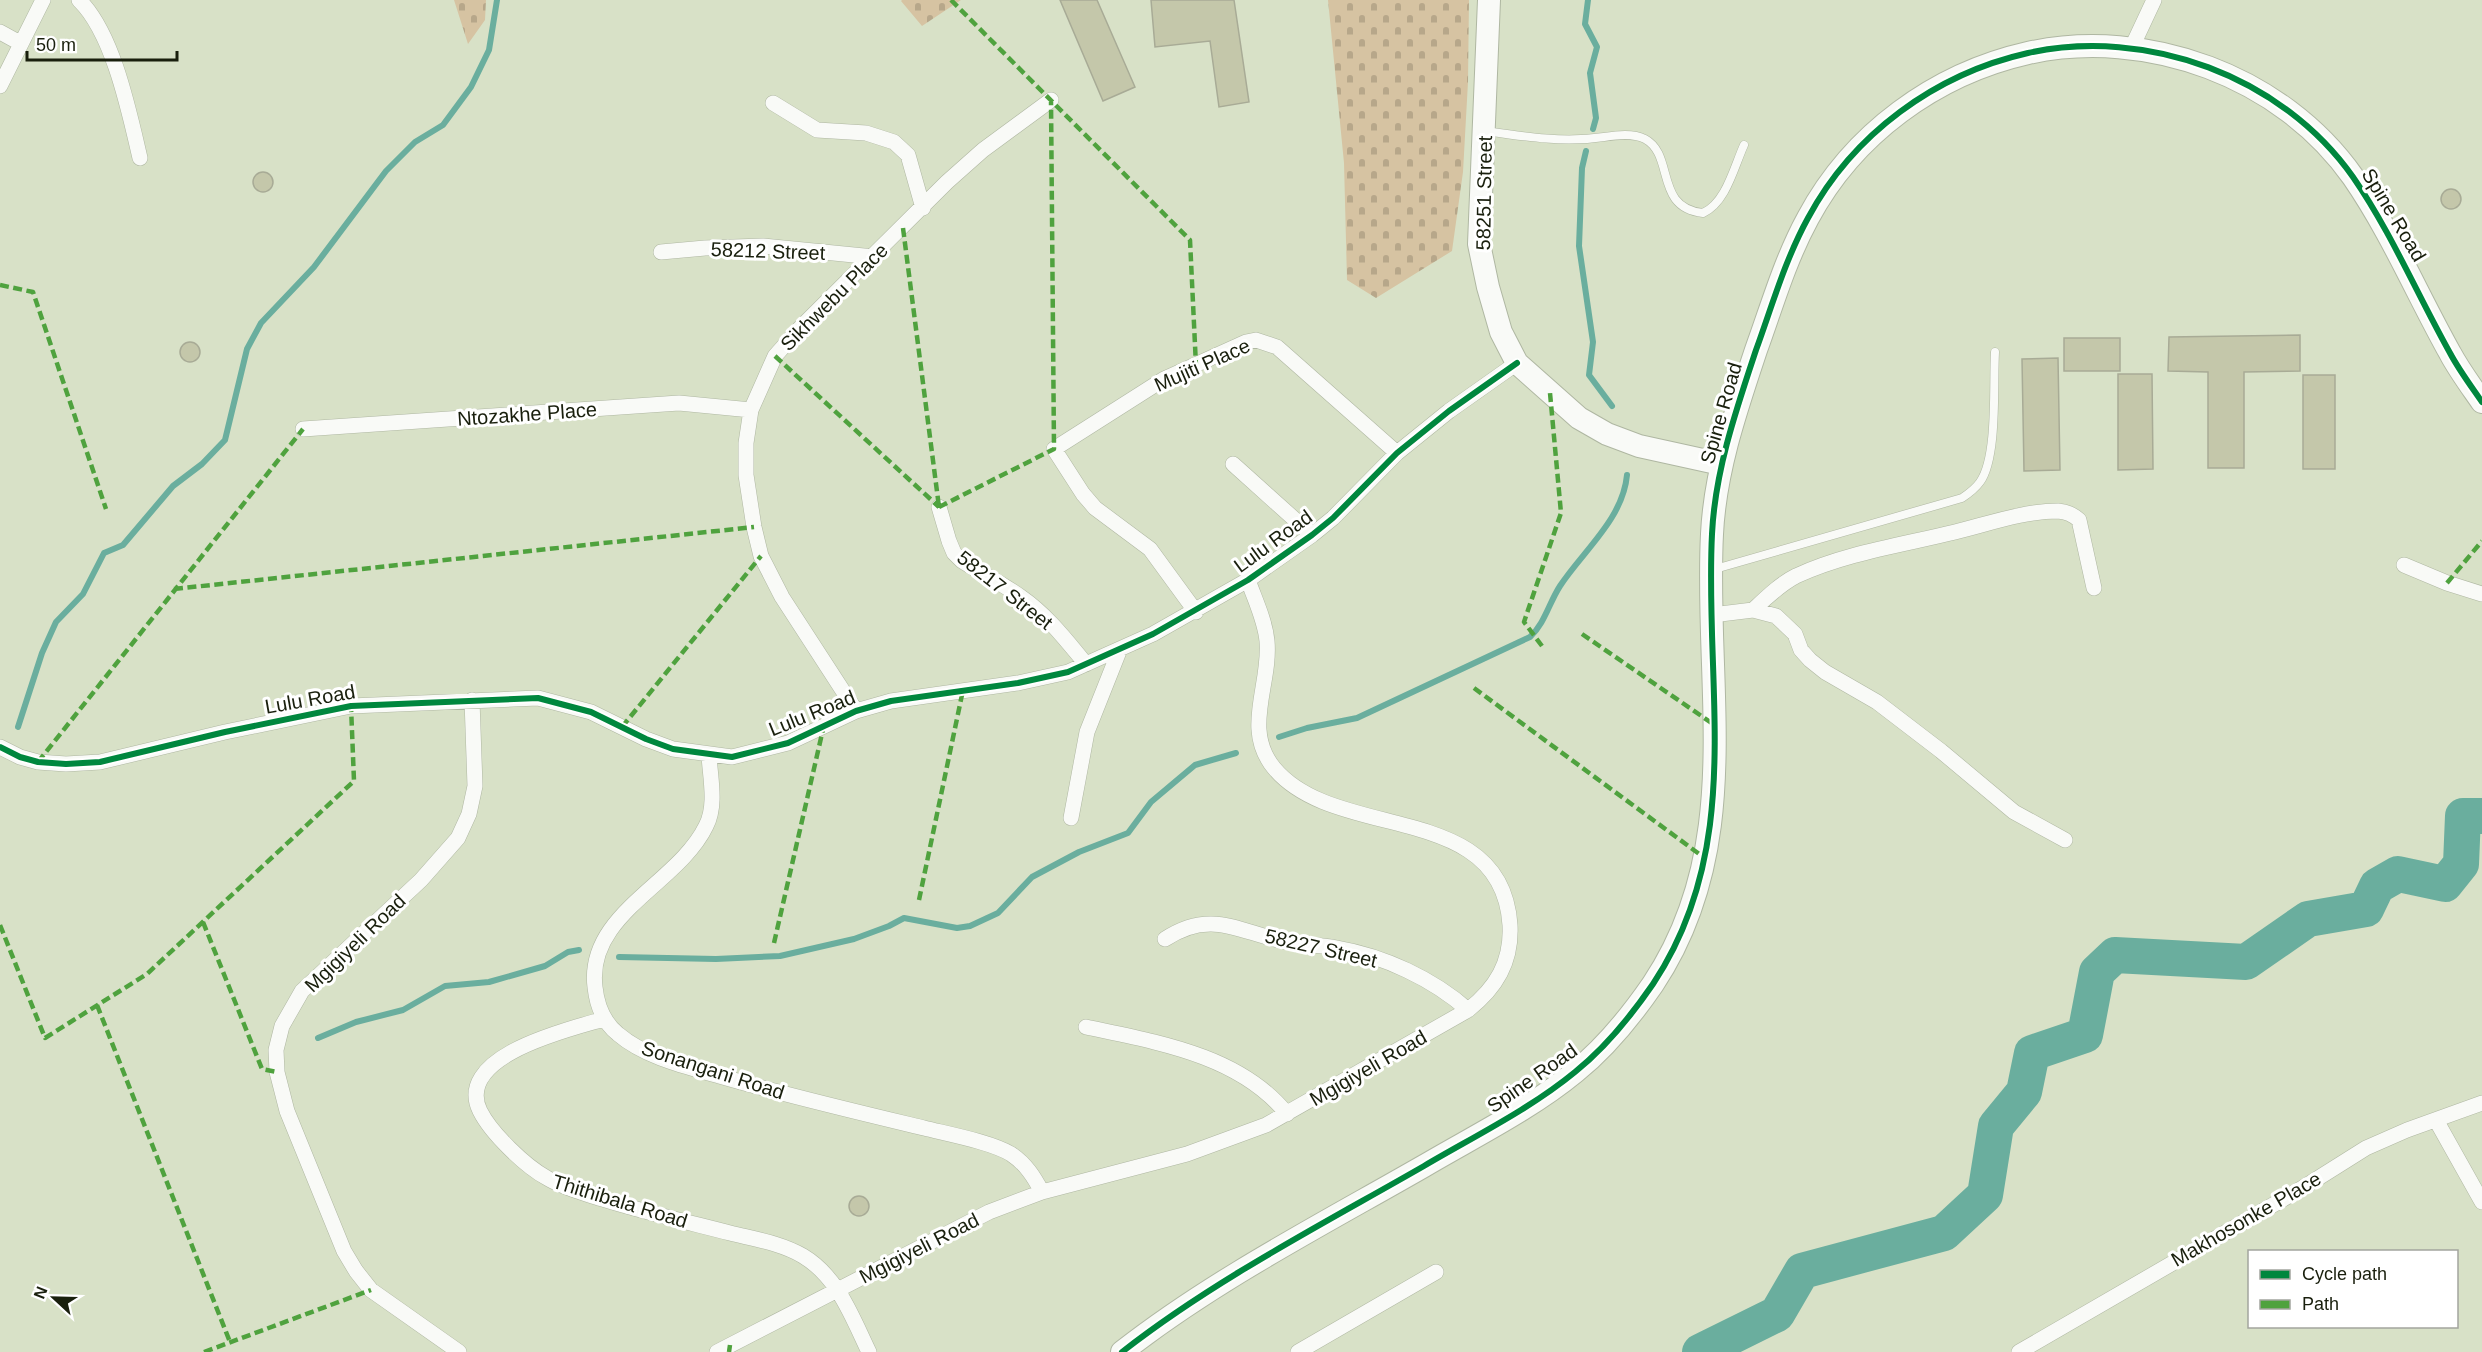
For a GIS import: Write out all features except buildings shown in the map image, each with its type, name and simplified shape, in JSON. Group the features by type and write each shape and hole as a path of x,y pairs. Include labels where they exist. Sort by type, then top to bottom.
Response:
{"street":[{"path":"0,86 43,0"},
{"path":"79,0 92,12 103,36 129,111 140,158"},
{"name":"58251 Street","path":"1489,0 1479,244 1501,332 1517,363 1579,418 1607,435 1639,446 1721,464"},
{"path":"2132,47 2154,0"},
{"path":"0,32 20,43"},
{"name":"Spine Road","path":"1133,1348 1157,1324 1270,1255 1534,1102 1576,1071 1618,1030 1655,981 1684,928 1706,859 1716,726 1711,570 1714,510 1721,464 1743,391 1787,261 1809,216 1855,150 1887,121 1928,92 1966,73 2025,54 2066,47 2132,47 2194,61 2232,77 2279,105 2334,152 2366,198 2416,284 2451,355 2482,402"},
{"name":"Sikhwebu Place","path":"856,711 782,597 761,556 746,475 746,443 751,410 775,356 799,329 983,150 1051,100"},
{"path":"773,103 817,130 866,133 894,142 908,155 923,208"},
{"name":"58212 Street","path":"662,252 763,246 874,257"},
{"name":"Mujiti Place","path":"1196,612 1150,549 1095,508 1083,494 1054,449 1164,380 1246,342 1256,340 1277,347 1397,453"},
{"name":"Lulu Road","path":"0,747 20,757 38,762 66,764 100,762 225,732 351,706 472,699 538,698 591,712 646,739 673,749 732,757 788,743 856,711 891,701 1018,683 1068,672 1196,612 1248,580 1312,535 1333,518 1397,453 1449,411 1517,363"},
{"name":"Ntozakhe Place","path":"303,429 680,403 751,410"},
{"path":"1233,464 1312,535"},
{"name":"58217 Street","path":"939,507 954,553 962,561 1028,603 1050,622 1086,664"},
{"path":"1753,610 1777,588 1796,576 1834,562 1969,528 2036,513 2057,511 2067,512 2079,520 2094,588"},
{"path":"2404,565 2447,583 2482,594"},
{"name":"Mgigiyeli Road","path":"717,1352 989,1212 1042,1192 1187,1154 1233,1138 1287,1114 1468,1010 1482,999 1498,981 1507,958 1510,932 1509,908 1502,888 1491,869 1460,844 1306,795 1273,767 1263,751 1257,727 1266,668 1267,642 1263,622 1248,580"},
{"path":"1712,615 1753,610 1776,616 1796,634 1806,655 1825,672 1877,702 1941,751 2014,812 2065,840"},
{"path":"1071,819 1087,732 1120,648"},
{"name":"Mgigiyeli Road","path":"459,1352 371,1290 356,1271 345,1251 287,1111 277,1072 276,1050 282,1026 302,991 421,880 458,838 468,814 475,786 472,699"},
{"path":"604,1020 596,1000 594,979 594,963 600,947 611,929 634,904 677,866 706,826 712,812 709,754"},
{"name":"58227 Street","path":"1165,939 1181,929 1218,923 1240,927 1287,942 1339,948 1370,956 1412,974 1450,994 1468,1010"},
{"name":"Sonangani Road","path":"604,1020 619,1035 649,1052 697,1069 785,1095 945,1133 1009,1153 1023,1163 1042,1192"},
{"name":"Thithibala Road","path":"604,1020 547,1036 514,1050 498,1061 478,1084 475,1093 479,1109 485,1120 529,1165 549,1180 646,1212 787,1248 814,1263 838,1289 869,1352"},
{"path":"1086,1027 1171,1046 1215,1062 1244,1077 1262,1090 1287,1114"},
{"name":"Makhosonke Place","path":"2019,1352 2366,1148 2482,1103"},
{"path":"2436,1120 2482,1202"},
{"path":"1298,1352 1436,1272"}],"lane":[{"path":"1484,131 1552,140 1584,140 1630,135 1646,139 1661,160 1671,196 1684,206 1703,213 1711,209 1721,197 1744,145"},
{"path":"1711,570 1962,498 1969,493 1979,483 1991,451 1995,352"}],"green space":[{"path":"454,0 486,0 485,20 468,44"},
{"path":"902,0 961,0 922,26"},
{"path":"1328,0 1469,0 1468,82 1463,172 1452,251 1376,298 1347,280 1344,163"}],"waterway":[{"path":"18,727 42,653 56,622 83,594 104,553 123,545 173,486 202,464 225,440 247,349 261,323 314,267 386,171 415,142 443,125 471,87 489,50 497,0"},
{"path":"1588,0 1585,24 1597,47 1590,73 1596,118 1593,129"},
{"path":"1586,151 1582,168 1579,246 1593,342 1589,375 1612,406"},
{"path":"1279,737 1307,728 1357,718 1530,637 1539,626 1560,586 1610,520 1624,491 1627,475"},
{"path":"619,957 716,959 780,956 854,939 904,918 957,928 970,926 998,913 1032,877 1079,852 1128,833 1151,802 1195,765 1236,753"},
{"path":"1700,1352 1777,1314 1802,1271 1944,1233 1985,1195 1996,1126 2024,1092 2032,1053 2085,1035 2097,972 2115,955 2246,962 2308,919 2366,909 2377,886 2398,874 2445,884 2461,864 2463,816 2482,816"},
{"path":"318,1038 356,1022 403,1010 445,986 489,982 545,966 568,952 579,950"}],"marked path":[{"path":"951,0 1190,240 1196,366"},
{"path":"939,507 1054,449 1051,100"},
{"path":"903,228 939,507"},
{"path":"0,285 33,292 106,509"},
{"path":"775,356 939,507"},
{"path":"1542,646 1524,622 1561,513 1550,393"},
{"path":"38,762 303,429"},
{"path":"174,589 754,527"},
{"path":"2447,583 2482,541"},
{"path":"622,727 761,556"},
{"path":"1582,634 1716,726"},
{"path":"1474,688 1706,859"},
{"path":"919,900 963,690"},
{"path":"0,925 45,1038 147,974 354,781 351,706"},
{"path":"774,943 824,725"},
{"path":"203,922 262,1069 277,1072"},
{"path":"97,1005 230,1342"},
{"path":"204,1352 371,1290"},
{"path":"729,1352 730,1345"}],"cycle path":[{"path":"1122,1352 1231,1277 1540,1098 1597,1053 1627,1020 1653,984 1682,931 1700,876 1710,821 1714,764 1712,534 1717,487 1734,418 1779,283 1808,218 1848,160 1873,134 1900,112 1929,92 1994,63 2028,53 2073,47 2119,47 2164,54 2208,67 2250,87 2289,111 2324,142 2353,177 2392,241 2454,359 2482,402"},
{"path":"0,747 20,757 38,762 66,764 100,762 225,732 351,706 538,698 591,712 646,739 673,749 732,757 788,743 856,711 891,701 1018,683 1068,672 1153,634 1248,580 1312,535 1333,518 1397,453 1449,411 1517,363"}]}
